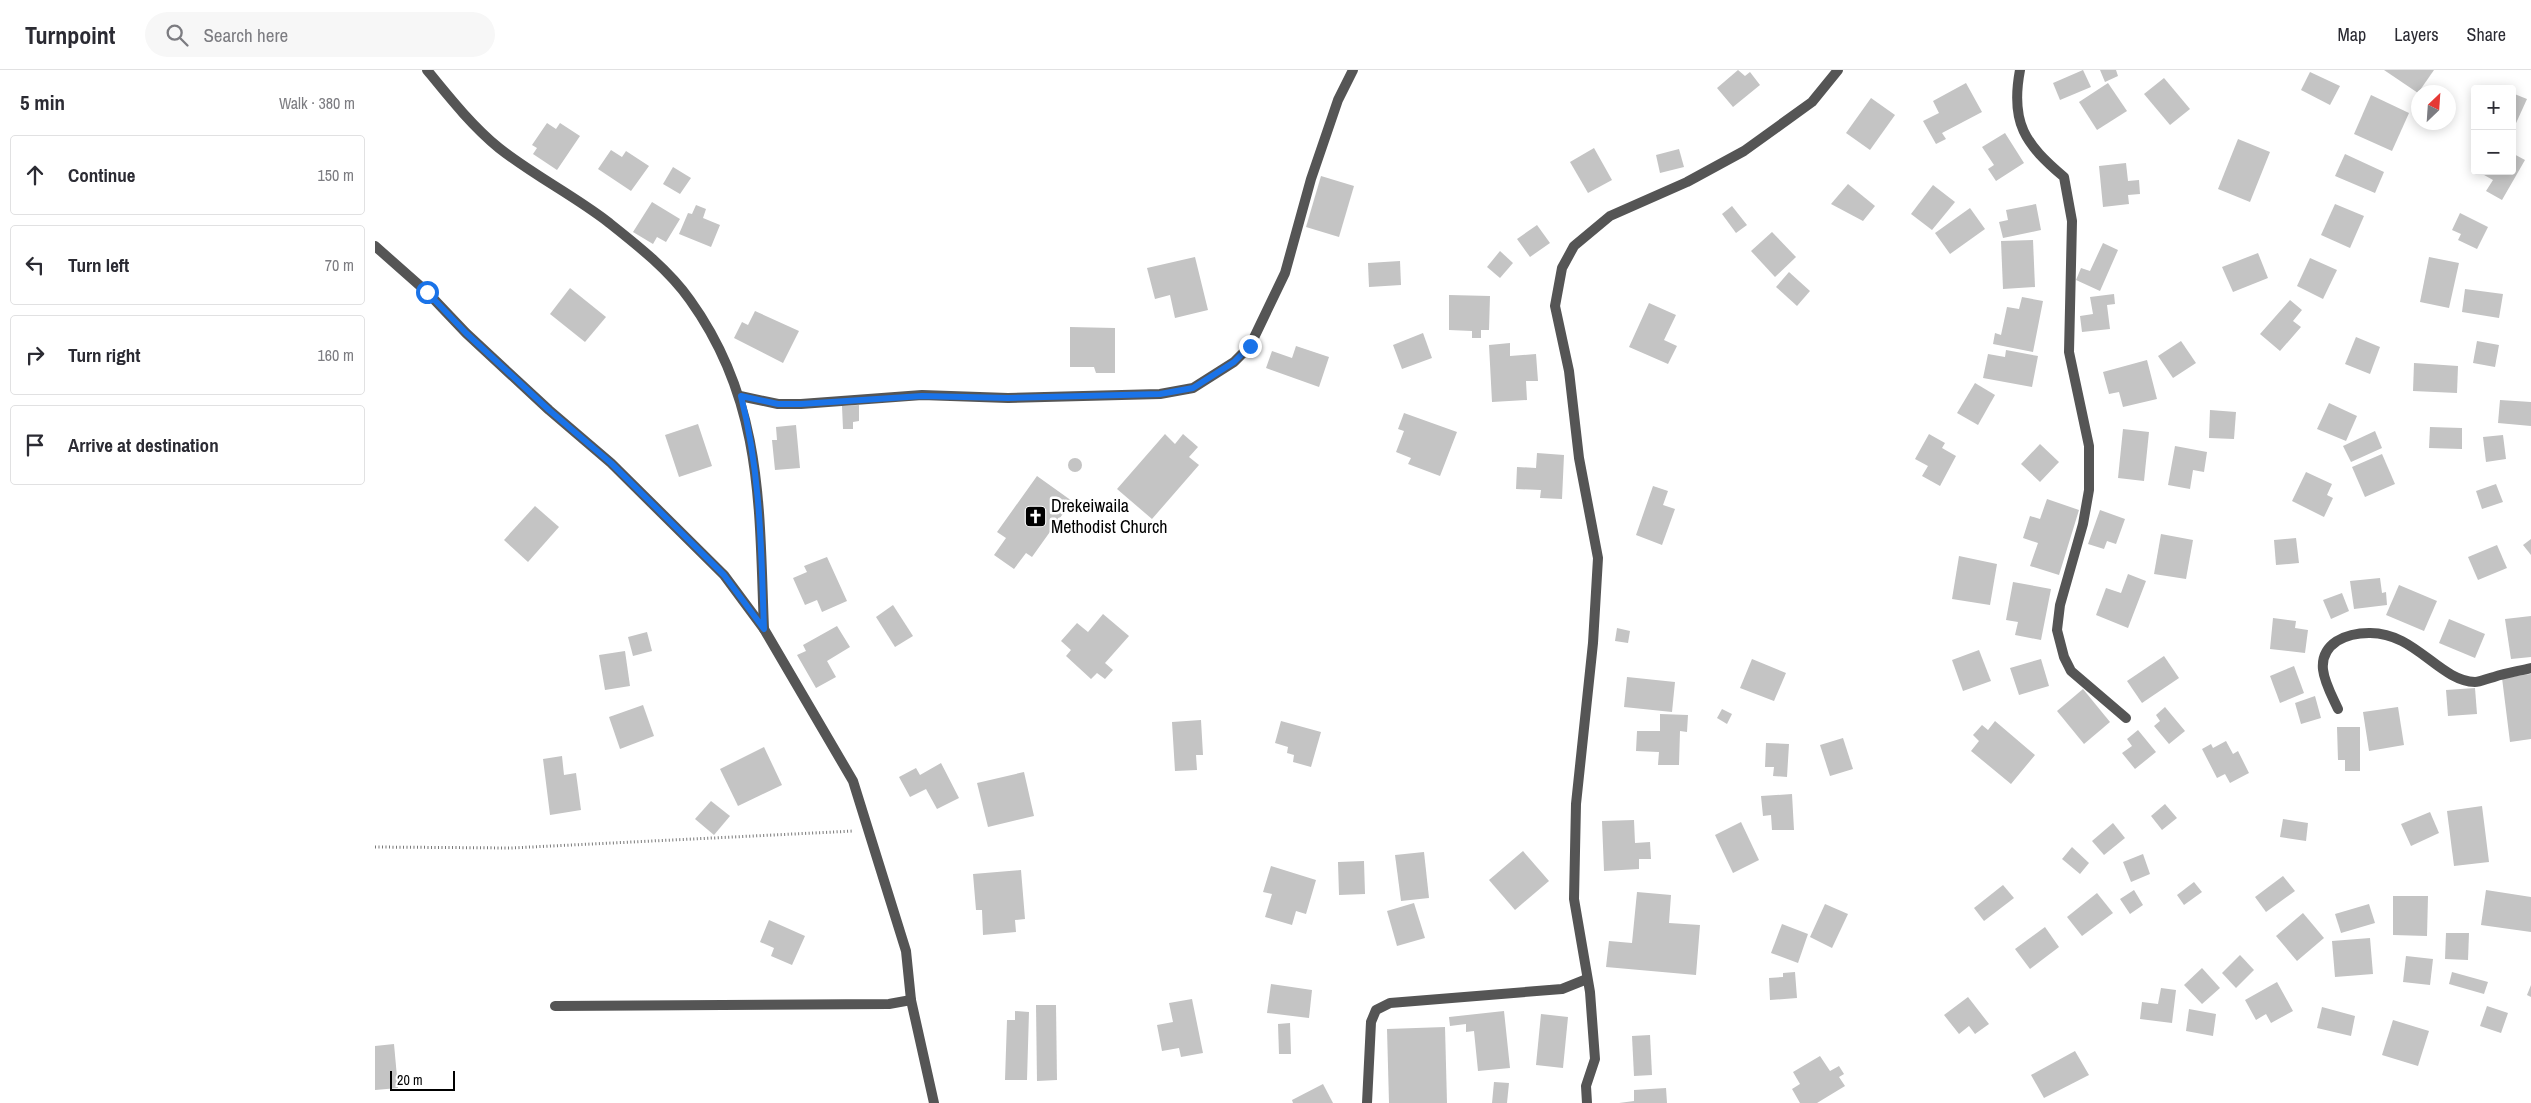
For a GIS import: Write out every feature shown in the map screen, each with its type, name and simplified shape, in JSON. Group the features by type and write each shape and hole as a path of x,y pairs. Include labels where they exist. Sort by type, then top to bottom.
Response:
{"street":[{"path":"427,70 453,102 498,147 606,221 648,255 690,299 718,345 741,396 751,440 757,482 764,629"},
{"path":"741,396 778,404 801,404 922,396 1008,398 1160,394 1193,388 1234,362 1250,346 1285,273 1311,179 1338,100 1353,70"},
{"path":"1587,1103 1586,1086 1595,1059 1587,979 1575,899 1576,804 1593,643 1597,558 1579,458 1569,371 1555,306 1562,268 1574,246 1610,216 1687,182 1744,151 1812,102 1838,70"},
{"path":"2020,70 2016,93 2022,132 2039,156 2065,177 2072,221 2069,352 2089,446 2089,490 2083,524 2060,605 2057,630 2059,642 2071,671 2126,718"},
{"path":"375,246 427,292 466,333 542,404 611,463 724,575 764,629 853,781 906,951 911,1000 934,1103"},
{"path":"2338,709 2323,675 2321,665 2328,648 2353,634 2376,633 2402,640 2457,676 2476,682 2531,668"},
{"path":"1367,1103 1371,1022 1376,1010 1390,1003 1562,989 1587,979"},
{"path":"555,1006 889,1004 911,1000"}],"path":[{"path":"375,847 511,848 869,830"}],"building":[{"path":"1738,70 1745,76 1750,72 1760,85 1733,107 1717,88"},
{"path":"2083,70 2091,87 2060,100 2053,83"},
{"path":"2100,70 2116,70 2118,76 2105,82"},
{"path":"2384,70 2434,70 2424,85 2411,85 2411,88"},
{"path":"2310,72 2340,86 2330,105 2301,90"},
{"path":"2164,78 2190,109 2170,125 2144,94"},
{"path":"1966,83 1982,112 1942,133 1946,139 1936,144 1923,121 1939,113 1933,101"},
{"path":"2108,83 2127,111 2097,130 2079,102"},
{"path":"2371,95 2409,113 2392,151 2354,134"},
{"path":"2516,95 2527,99 2516,123"},
{"path":"1871,98 1895,115 1870,150 1846,133"},
{"path":"547,123 556,129 560,123 580,136 557,170 533,154 537,148 532,145"},
{"path":"2005,133 2024,163 1996,181 1988,169 1994,165 1982,147"},
{"path":"2238,139 2270,152 2250,202 2218,189"},
{"path":"1594,148 1612,180 1588,193 1570,162"},
{"path":"1679,149 1684,167 1660,173 1656,155"},
{"path":"611,150 622,157 626,151 649,166 631,191 598,169"},
{"path":"2345,154 2384,172 2375,193 2335,176"},
{"path":"2516,155 2525,160 2502,200 2486,191 2493,180 2484,175 2516,175"},
{"path":"2126,163 2128,181 2139,180 2140,194 2128,195 2129,204 2103,207 2099,166"},
{"path":"673,167 691,178 680,194 663,184"},
{"path":"1321,176 1354,186 1339,237 1306,227"},
{"path":"1848,184 1875,206 1863,221 1831,204"},
{"path":"1933,185 1955,202 1932,230 1911,214"},
{"path":"652,202 680,219 666,242 657,237 653,244 633,232"},
{"path":"2036,204 2041,230 2003,238 1999,222 2008,220 2006,210"},
{"path":"2335,204 2364,216 2350,248 2321,235"},
{"path":"696,205 706,209 703,218 720,225 711,247 679,234 688,213 692,214"},
{"path":"1732,206 1747,225 1736,233 1722,214"},
{"path":"1970,208 1985,229 1950,254 1935,233"},
{"path":"2460,213 2488,227 2477,249 2458,240 2461,234 2452,230"},
{"path":"1537,225 1550,243 1530,257 1517,239"},
{"path":"1772,232 1796,257 1775,277 1751,251"},
{"path":"2033,240 2035,287 2003,289 2001,241"},
{"path":"2103,243 2118,250 2100,291 2076,280 2081,268 2090,271"},
{"path":"1500,251 1513,263 1500,278 1487,267"},
{"path":"2258,253 2268,278 2233,292 2222,267"},
{"path":"1195,257 1208,310 1175,318 1170,295 1155,299 1147,268"},
{"path":"2429,257 2459,263 2449,308 2420,302"},
{"path":"2310,258 2337,270 2323,299 2297,286"},
{"path":"1400,261 1401,285 1369,287 1368,263"},
{"path":"1789,272 1810,291 1797,306 1776,287"},
{"path":"570,288 606,317 585,342 550,314"},
{"path":"2465,289 2503,294 2499,318 2462,312"},
{"path":"2114,294 2115,304 2107,305 2110,329 2082,332 2080,316 2093,314 2090,297"},
{"path":"1449,295 1490,296 1489,330 1481,330 1481,338 1472,338 1472,331 1449,330"},
{"path":"2022,297 2043,301 2033,352 1993,344 1995,333 2001,335 2007,307 2019,309"},
{"path":"2290,300 2302,310 2293,321 2301,327 2280,351 2260,334"},
{"path":"1649,303 1676,315 1664,340 1677,346 1668,364 1629,347"},
{"path":"755,311 799,331 783,363 734,338 742,322 748,325"},
{"path":"1070,327 1115,328 1115,373 1096,373 1094,367 1070,367"},
{"path":"1423,333 1432,358 1402,369 1393,345"},
{"path":"2356,337 2380,347 2370,374 2345,364"},
{"path":"2181,341 2196,363 2173,378 2158,356"},
{"path":"2477,341 2499,345 2495,367 2473,363"},
{"path":"1510,343 1510,356 1536,354 1538,381 1526,381 1527,400 1492,402 1489,345"},
{"path":"1296,346 1329,357 1319,387 1266,368 1272,351 1292,358"},
{"path":"2006,350 2038,356 2032,387 1983,378 1988,354 2005,357"},
{"path":"2147,360 2157,399 2123,407 2119,392 2109,394 2103,372"},
{"path":"2414,363 2458,366 2457,393 2413,391"},
{"path":"1975,383 1995,395 1978,425 1957,413"},
{"path":"2500,400 2531,402 2531,426 2498,423"},
{"path":"2329,403 2357,416 2346,441 2317,429"},
{"path":"859,405 859,421 853,422 853,429 843,429 842,406"},
{"path":"2210,410 2236,412 2234,439 2209,438"},
{"path":"1404,413 1457,432 1440,476 1408,464 1411,458 1396,452 1404,431 1398,429"},
{"path":"698,424 712,466 679,477 665,435"},
{"path":"796,425 800,468 775,470 772,440 777,440 776,427"},
{"path":"2430,427 2462,428 2462,449 2429,448"},
{"path":"2123,429 2149,432 2144,481 2118,478"},
{"path":"2375,431 2382,448 2351,462 2343,446"},
{"path":"1165,434 1175,444 1183,434 1198,447 1189,457 1199,465 1152,519 1117,489"},
{"path":"1929,434 1945,443 1942,448 1956,456 1940,486 1922,476 1928,466 1915,459"},
{"path":"2503,435 2506,459 2486,462 2483,437"},
{"path":"2040,444 2059,462 2040,482 2021,464"},
{"path":"2175,446 2207,452 2204,472 2193,470 2190,489 2168,485"},
{"path":"1537,453 1564,455 1562,499 1540,498 1541,490 1516,489 1517,467 1536,468"},
{"path":"2382,454 2395,484 2365,497 2352,467"},
{"path":"1075,458 1080,460 1082,465 1080,470 1075,472 1070,470 1068,465 1070,460"},
{"path":"2306,472 2332,484 2327,495 2333,498 2324,517 2292,501"},
{"name":"Drekeiwaila Methodist Church","path":"1037,476 1072,501 1032,557 1026,553 1014,569 994,555 1006,538 997,532"},
{"path":"2496,484 2503,502 2482,509 2476,491"},
{"path":"1653,486 1668,491 1663,505 1675,509 1662,545 1636,535"},
{"path":"2047,499 2079,510 2059,575 2030,566 2038,543 2023,538 2030,516 2040,519"},
{"path":"535,506 559,527 528,562 504,540"},
{"path":"2100,510 2125,519 2116,544 2107,541 2104,549 2088,544"},
{"path":"2161,534 2193,540 2186,579 2154,574"},
{"path":"2296,538 2299,563 2276,565 2274,540"},
{"path":"2531,539 2531,555 2523,545"},
{"path":"2497,545 2507,568 2478,580 2468,557"},
{"path":"1959,556 1997,564 1990,605 1952,599"},
{"path":"827,557 847,601 822,612 817,600 805,605 793,578 807,572 804,566"},
{"path":"2128,574 2146,581 2128,628 2096,615 2106,588 2121,593"},
{"path":"2380,578 2382,593 2386,592 2387,605 2354,609 2350,581"},
{"path":"2013,582 2051,589 2041,640 2015,635 2018,622 2006,620"},
{"path":"2399,585 2437,601 2424,631 2386,615"},
{"path":"2342,593 2349,611 2331,619 2323,600"},
{"path":"893,605 913,636 895,647 876,617"},
{"path":"1103,614 1129,636 1105,663 1113,670 1105,679 1097,673 1091,679 1066,656 1071,650 1061,641 1077,623 1088,632"},
{"path":"2531,616 2531,657 2511,659 2505,619"},
{"path":"2273,618 2296,621 2295,628 2308,630 2305,653 2270,649"},
{"path":"2449,619 2485,634 2475,658 2439,643"},
{"path":"837,626 850,647 827,661 836,677 816,688 797,655 806,651 803,645"},
{"path":"1617,628 1630,631 1628,643 1615,641"},
{"path":"647,632 652,651 633,656 628,637"},
{"path":"1979,650 1991,681 1963,691 1952,660"},
{"path":"625,651 630,686 605,690 599,655"},
{"path":"2164,656 2179,678 2142,703 2127,681"},
{"path":"1752,659 1786,673 1774,701 1740,688"},
{"path":"2041,659 2049,686 2019,695 2010,668"},
{"path":"2294,666 2304,693 2280,703 2270,676"},
{"path":"2531,674 2531,739 2510,742 2502,678"},
{"path":"1627,677 1675,682 1672,712 1624,707"},
{"path":"2475,688 2477,714 2448,716 2446,690"},
{"path":"2083,689 2110,722 2084,744 2057,711"},
{"path":"2315,696 2321,718 2301,724 2295,703"},
{"path":"643,705 654,736 620,749 609,717"},
{"path":"2165,707 2185,731 2169,744 2154,726 2160,721 2156,715"},
{"path":"2398,707 2404,745 2369,751 2363,712"},
{"path":"1722,709 1732,714 1727,724 1717,718"},
{"path":"1660,714 1688,715 1687,732 1680,731 1679,765 1658,765 1659,752 1636,751 1637,731 1660,731"},
{"path":"1201,720 1203,755 1196,755 1197,770 1175,771 1172,722"},
{"path":"1281,721 1321,732 1311,767 1293,762 1294,755 1287,753 1288,747 1275,743"},
{"path":"1995,721 2035,755 2011,784 1971,751 1979,741 1973,735 1982,725 1988,730"},
{"path":"2337,727 2360,727 2360,771 2345,771 2345,760 2338,760"},
{"path":"2138,730 2156,752 2135,769 2122,753 2132,746 2127,739"},
{"path":"1843,738 1853,769 1830,776 1820,745"},
{"path":"2226,741 2233,754 2238,751 2249,773 2230,783 2225,774 2217,778 2202,749 2211,744 2213,748"},
{"path":"1766,743 1789,744 1787,777 1773,776 1774,767 1765,767"},
{"path":"764,747 782,785 738,806 720,769"},
{"path":"562,756 564,775 576,773 581,810 550,815 543,759"},
{"path":"941,763 959,798 937,809 926,789 910,797 899,777 916,768 920,775"},
{"path":"1024,772 1034,816 988,827 977,783"},
{"path":"1792,794 1794,830 1772,830 1771,815 1763,816 1761,796"},
{"path":"711,801 730,816 714,835 695,819"},
{"path":"2165,804 2177,818 2162,830 2151,816"},
{"path":"2482,806 2489,862 2454,866 2447,811"},
{"path":"2430,812 2439,833 2411,846 2401,824"},
{"path":"2283,819 2308,823 2306,841 2280,837"},
{"path":"1634,820 1635,843 1650,842 1651,859 1639,859 1639,869 1604,871 1602,821"},
{"path":"1741,822 1759,860 1733,873 1715,835"},
{"path":"2113,823 2125,838 2104,855 2092,841"},
{"path":"2072,847 2089,863 2080,874 2062,859"},
{"path":"1523,851 1549,881 1515,910 1489,880"},
{"path":"1424,852 1429,898 1401,901 1395,855"},
{"path":"2143,854 2150,874 2131,882 2123,862"},
{"path":"1364,861 1365,894 1339,895 1338,862"},
{"path":"1271,866 1316,880 1306,914 1296,911 1292,925 1265,917 1272,894 1263,892"},
{"path":"1021,870 1025,919 1015,920 1016,932 983,935 982,910 976,910 973,874"},
{"path":"2283,876 2295,891 2266,912 2255,897"},
{"path":"2194,882 2202,892 2184,905 2177,895"},
{"path":"2003,885 2014,898 1984,921 1974,908"},
{"path":"2134,890 2143,905 2130,914 2120,899"},
{"path":"2486,890 2531,897 2531,932 2481,925"},
{"path":"1637,892 1671,895 1669,923 1700,925 1696,975 1606,967 1609,941 1632,943"},
{"path":"2097,893 2113,913 2082,936 2067,917"},
{"path":"2393,896 2428,896 2427,936 2393,935"},
{"path":"1414,903 1425,938 1397,946 1387,911"},
{"path":"1825,904 1848,914 1832,948 1810,937"},
{"path":"2369,904 2375,923 2341,933 2335,914"},
{"path":"2303,913 2324,938 2297,961 2276,936"},
{"path":"769,920 805,936 792,965 771,956 774,948 760,942"},
{"path":"1782,924 1808,934 1798,963 1771,953"},
{"path":"2045,927 2059,947 2030,969 2015,949"},
{"path":"2446,933 2469,933 2468,960 2445,959"},
{"path":"2370,938 2373,974 2335,977 2332,941"},
{"path":"2240,955 2254,970 2236,988 2222,973"},
{"path":"2406,956 2433,959 2430,985 2403,982"},
{"path":"2202,968 2220,988 2202,1004 2184,985"},
{"path":"1795,972 1797,998 1770,1000 1769,978 1783,977 1783,973"},
{"path":"2452,972 2488,982 2484,994 2449,984"},
{"path":"2277,982 2293,1011 2271,1023 2266,1014 2256,1020 2245,1000"},
{"path":"1271,984 1312,990 1309,1018 1267,1013"},
{"path":"2531,985 2531,997 2527,995"},
{"path":"2161,988 2176,990 2172,1023 2140,1019 2142,1002 2158,1004"},
{"path":"1968,997 1989,1024 1975,1034 1969,1026 1959,1034 1944,1015"},
{"path":"1192,999 1203,1053 1181,1057 1179,1048 1162,1051 1157,1025 1173,1022 1169,1003"},
{"path":"1036,1005 1056,1005 1057,1080 1037,1081"},
{"path":"2487,1006 2508,1013 2501,1033 2480,1026"},
{"path":"2322,1007 2355,1016 2351,1036 2317,1028"},
{"path":"2189,1009 2216,1014 2213,1036 2186,1031"},
{"path":"1015,1011 1029,1012 1027,1080 1005,1080 1007,1020 1015,1020"},
{"path":"1504,1011 1510,1068 1478,1071 1474,1031 1466,1032 1466,1024 1450,1026 1449,1017"},
{"path":"1541,1014 1568,1017 1563,1068 1536,1065"},
{"path":"2393,1020 2429,1031 2418,1066 2382,1055"},
{"path":"1290,1023 1291,1054 1279,1054 1278,1024"},
{"path":"1445,1027 1447,1103 1389,1103 1387,1029"},
{"path":"1650,1035 1652,1075 1634,1076 1632,1036"},
{"path":"394,1044 398,1088 375,1090 375,1046"},
{"path":"2075,1051 2089,1075 2044,1098 2031,1075"},
{"path":"1820,1056 1830,1071 1839,1066 1844,1074 1839,1077 1845,1086 1817,1103 1800,1103 1792,1089 1800,1084 1793,1072"},
{"path":"1494,1082 1509,1083 1507,1103 1492,1103"},
{"path":"1323,1084 1333,1103 1293,1103 1292,1100"},
{"path":"1666,1088 1667,1103 1619,1103 1634,1101 1634,1090"}],"place":[{"name":"Drekeiwaila Methodist Church","path":"1035,516"}],"route":[{"path":"427,292 466,333 549,410 611,463 724,575 764,629 757,482 751,440 741,396 778,404 801,404 834,400 922,396 1008,398 1160,394 1193,388 1234,362 1250,346"}]}
